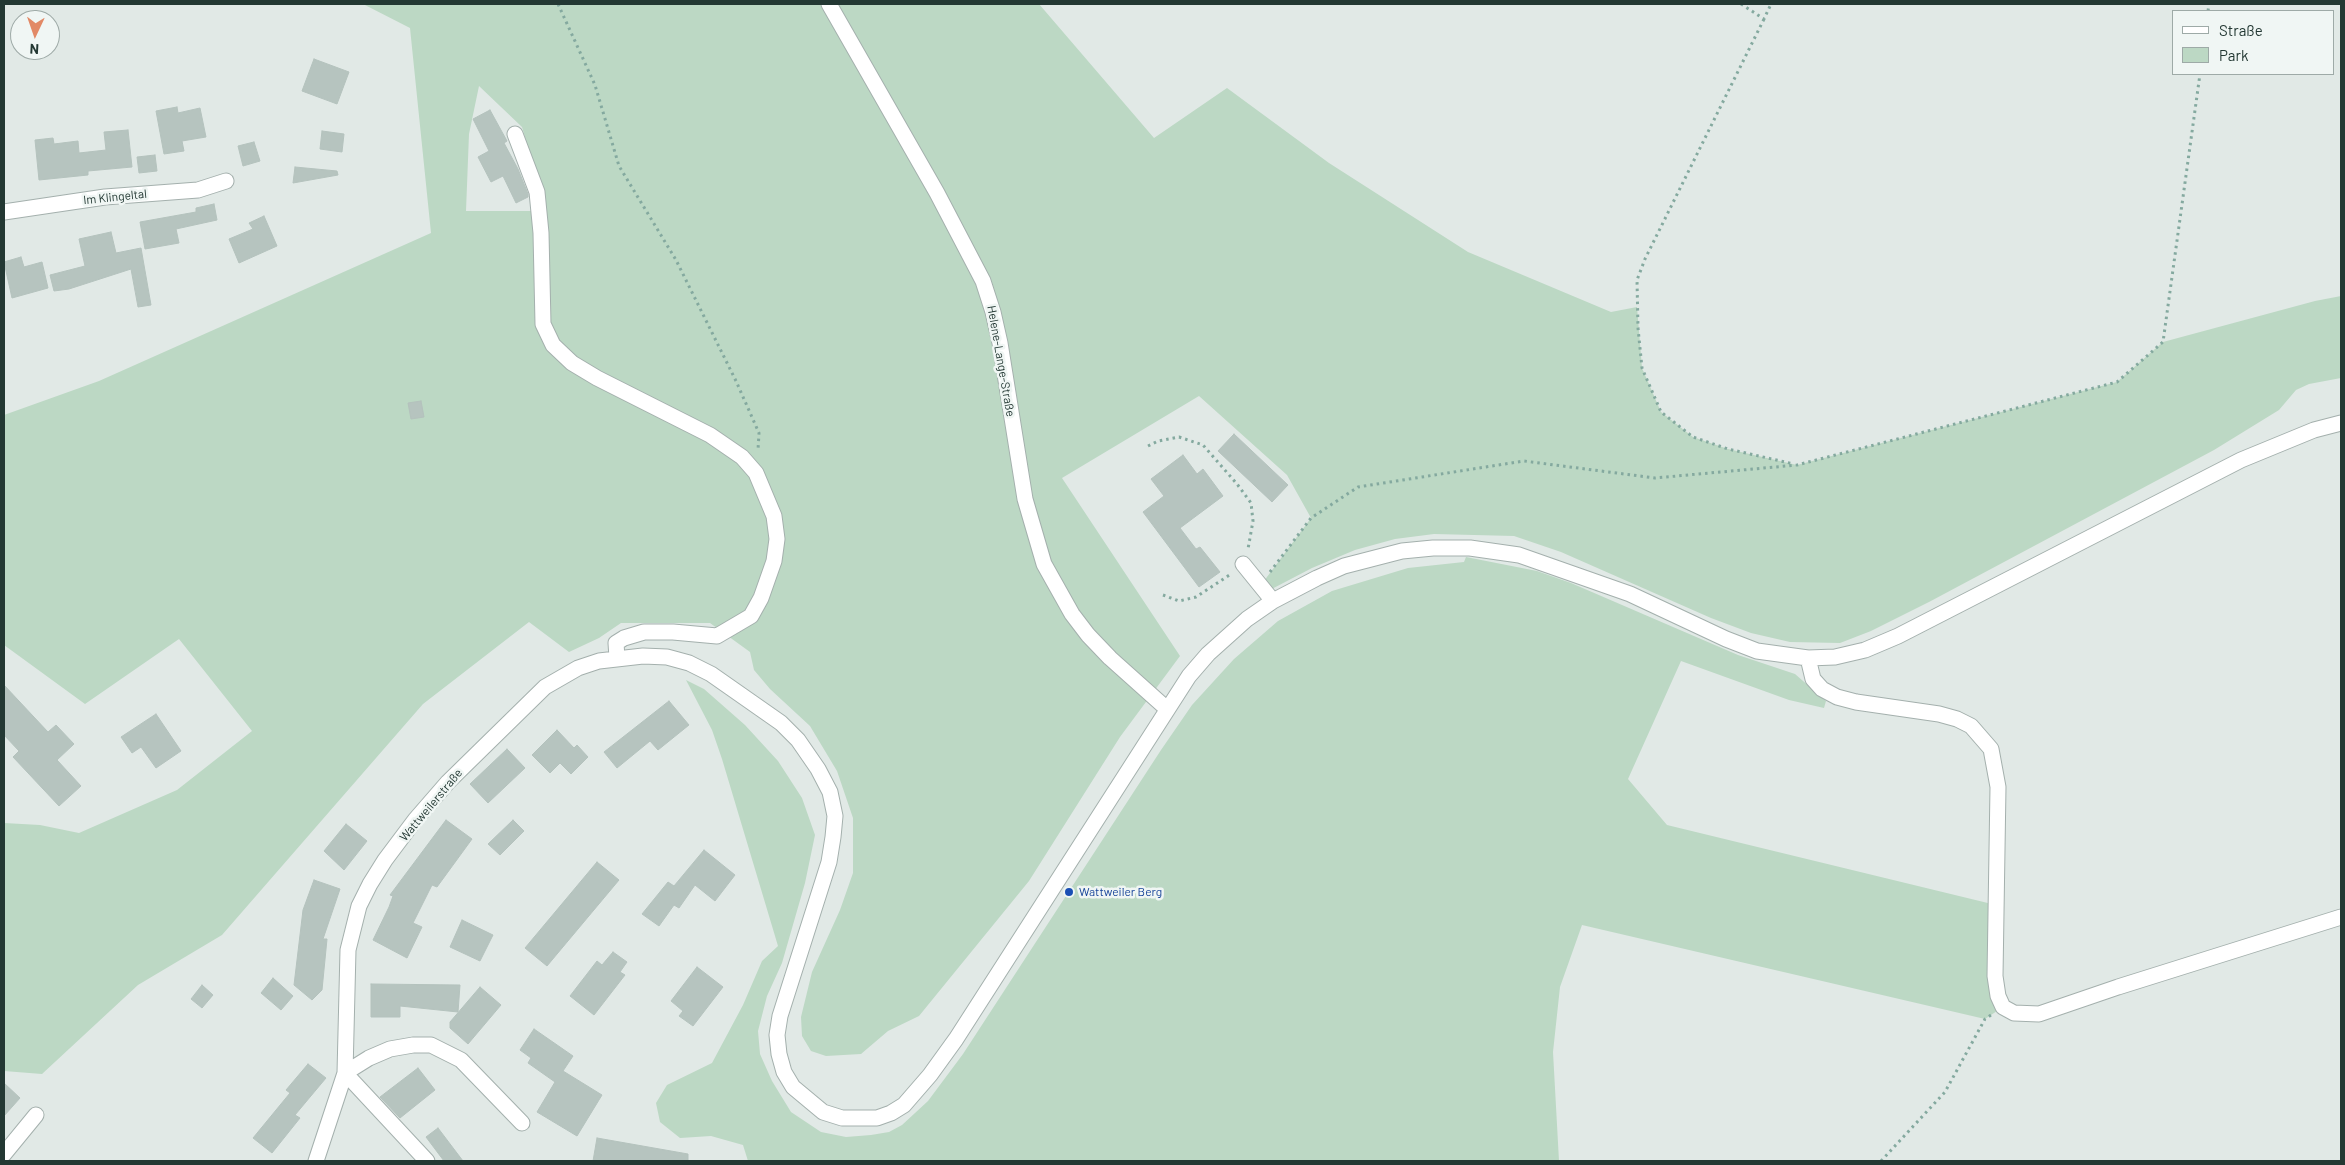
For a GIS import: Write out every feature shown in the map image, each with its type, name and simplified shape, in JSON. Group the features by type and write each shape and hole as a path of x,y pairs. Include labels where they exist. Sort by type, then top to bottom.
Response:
{"street":[{"name":"Helene-Lange-Straße","path":"829,4 937,192 983,281 1000,343 1023,491 1044,564 1072,614 1088,635 1110,658 1167,709"},
{"path":"515,134 537,192 541,233 544,324 553,345 572,363 597,378 710,435 742,457 756,473 774,516 777,539 774,561 769,579 751,616 717,636 672,632 644,632 624,638 616,643 617,658"},
{"name":"Im Klingeltal","path":"4,212 105,197 198,190 226,182"},
{"name":"Wattweilerstraße","path":"316,1161 345,1073 347,1043 346,970 350,935 360,906 385,860 448,782 545,687 578,668 617,658 667,657 689,663 711,674 781,723 798,740 818,769 830,792 834,816 829,862 785,997 777,1035 779,1054 784,1072 793,1087 824,1112 842,1118 877,1118 891,1114 904,1105 930,1075 998,975 1167,709 1208,654 1246,619 1274,601 1344,566 1372,557 1434,548 1470,548 1519,555 1630,594 1726,639 1757,651 1808,658 1835,657 1865,650 1898,636 2241,460 2314,430 2341,422"},
{"path":"1243,564 1274,601"},
{"path":"1808,658 1812,678 1822,689 1836,697 1856,702 1939,714 1956,719 1971,726 1991,749 1998,787 1995,976 1998,996 2003,1007 2014,1012 2039,1014 2118,987 2341,918"},
{"path":"427,1161 345,1073 390,1049 413,1045 431,1045 461,1060 522,1123"},
{"path":"4,1154 36,1115"}],"path":[{"path":"558,4 595,85 619,166 676,260 759,433 756,473"},
{"path":"1741,4 1764,19"},
{"path":"1771,4 1645,259 1638,280 1638,328 1642,368 1661,412 1693,437 1728,449 1797,465"},
{"path":"1261,585 1311,518 1358,487 1524,461 1655,478 1797,465 2117,382 2163,342 2200,75"},
{"path":"1148,446 1158,441 1179,437 1204,445 1238,484 1251,503 1253,521 1250,546 1243,564 1226,578 1196,597 1178,601 1163,595"},
{"path":"1881,1161 1945,1092 1985,1019 2003,1007"}],"green space":[{"path":"363,4 1039,4 1154,138 1227,88 1329,163 1468,252 1611,312 1637,307 1642,368 1661,412 1693,437 1728,449 1797,465 2117,382 2163,342 2315,301 2341,296 2341,378 2309,384 2296,390 2279,410 2214,450 1929,602 1871,631 1840,643 1790,642 1751,633 1711,618 1561,552 1514,536 1434,534 1395,539 1355,550 1312,568 1266,592 1261,585 1311,518 1287,475 1199,396 1062,478 1180,656 1120,737 1029,881 919,1016 888,1031 861,1054 826,1056 811,1051 802,1036 801,1017 812,972 840,910 853,873 853,818 837,771 810,726 770,689 754,670 750,652 710,623 621,623 599,638 569,652 529,622 423,704 222,935 138,985 42,1074 4,1071 4,823 40,825 79,833 177,790 252,731 179,639 85,704 4,645 4,415 99,381 431,233 410,28","holes":["479,86 522,127 547,211 546,309 534,211 466,211 469,134"]},
{"path":"1466,557 1537,571 1571,583 1738,655 1795,674 1826,701 1824,708 1789,700 1681,661 1628,779 1667,825 1996,905 2003,1007 1985,1019 1582,925 1560,987 1553,1052 1559,1161 748,1161 743,1145 711,1136 680,1138 660,1122 656,1103 667,1085 712,1063 743,1005 762,961 778,946 712,730 686,680 704,689 745,725 778,761 802,798 815,835 805,883 782,963 767,996 758,1031 760,1054 772,1081 791,1112 821,1132 846,1137 871,1135 889,1132 902,1125 928,1101 963,1054 1192,705 1234,659 1278,621 1332,591 1408,568 1464,562"}],"building":[{"path":"314,59 349,72 337,104 302,91"},
{"path":"177,107 178,113 200,108 206,137 182,141 184,151 164,154 156,111"},
{"path":"490,110 507,141 504,143 518,169 528,194 528,197 516,203 503,176 491,182 478,157 489,151 473,119"},
{"path":"128,130 132,167 88,171 88,175 39,180 35,140 53,138 54,144 78,141 79,153 106,150 104,132"},
{"path":"322,131 344,134 342,152 320,149"},
{"path":"254,142 260,161 243,166 238,146"},
{"path":"155,155 157,171 139,173 137,157"},
{"path":"295,167 337,171 338,175 293,183"},
{"path":"214,204 217,220 176,229 179,243 145,249 140,222 196,212 196,208"},
{"path":"264,216 277,246 239,263 229,239 253,229 249,223"},
{"path":"111,232 116,253 141,248 151,305 138,307 131,269 69,289 54,291 50,275 85,266 79,239"},
{"path":"21,257 24,267 42,262 48,288 12,298 4,262"},
{"path":"421,401 424,417 411,419 408,403"},
{"path":"1234,434 1288,485 1272,502 1218,451"},
{"path":"1183,455 1197,474 1203,469 1223,496 1180,528 1196,549 1200,547 1220,572 1199,587 1143,512 1164,496 1151,479"},
{"path":"4,685 48,732 56,725 74,744 57,760 81,786 59,806 13,757 19,751 4,735"},
{"path":"669,701 689,725 658,750 650,741 617,768 604,752"},
{"path":"156,714 181,751 156,768 141,747 132,753 121,737"},
{"path":"557,730 574,748 577,745 588,757 571,774 560,763 550,773 532,755"},
{"path":"507,749 525,768 488,803 470,784"},
{"path":"446,820 472,839 437,887 432,885 413,923 422,927 407,958 373,940 389,907 393,896 390,895"},
{"path":"513,820 524,831 500,855 488,844"},
{"path":"346,824 367,841 344,870 324,851"},
{"path":"704,850 735,875 715,901 695,885 679,908 674,905 659,926 642,914 668,882 674,886"},
{"path":"597,862 619,880 547,966 525,948"},
{"path":"314,880 340,889 323,939 327,939 322,990 312,1000 294,985 303,910"},
{"path":"462,920 493,935 480,961 450,947"},
{"path":"613,952 627,962 620,972 625,975 594,1015 570,996 597,961 602,965"},
{"path":"697,967 723,987 693,1026 679,1016 683,1011 671,1001"},
{"path":"273,978 293,996 281,1010 261,993"},
{"path":"371,984 460,985 458,1012 400,1006 400,1017 371,1017"},
{"path":"202,985 213,995 202,1008 191,999"},
{"path":"480,987 501,1005 468,1044 450,1028 450,1022"},
{"path":"534,1029 573,1056 563,1071 602,1095 577,1136 537,1112 555,1082 528,1063 531,1058 520,1050"},
{"path":"308,1064 326,1078 295,1115 300,1118 272,1153 253,1138 290,1093 286,1090"},
{"path":"418,1068 435,1090 400,1118 380,1097"},
{"path":"4,1083 20,1098 4,1116"},
{"path":"438,1128 463,1161 444,1161 426,1137"},
{"path":"597,1138 688,1154 688,1161 593,1161"}],"place":[{"name":"Wattweiler Berg","path":"1069,892"}]}
